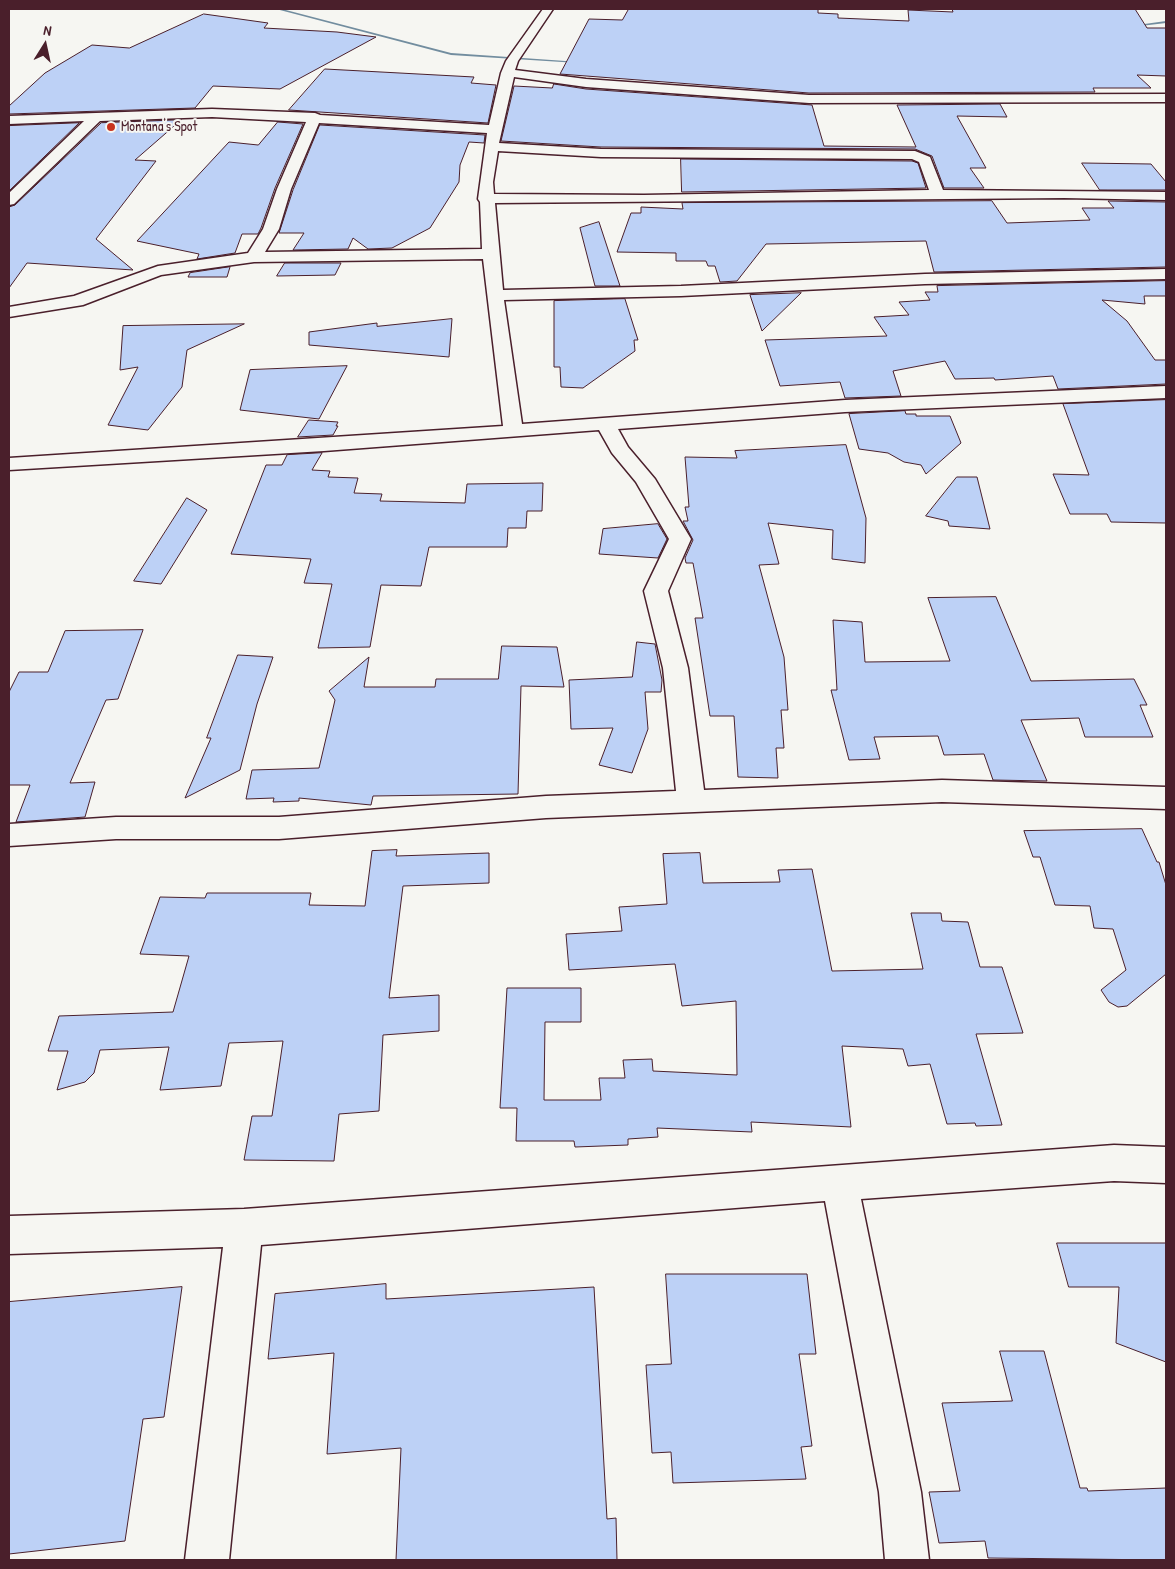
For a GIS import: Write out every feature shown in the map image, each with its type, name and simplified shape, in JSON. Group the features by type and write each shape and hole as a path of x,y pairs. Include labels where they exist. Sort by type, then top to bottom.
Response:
{"street":[{"path":"513,430 490,254 485,199 486,182 493,147 494,129 508,73 516,54 548,9"},
{"path":"508,73 586,83 809,99 1166,98"},
{"path":"9,120 212,113 494,129"},
{"path":"9,201 96,117"},
{"path":"254,257 271,229 284,189 315,118"},
{"path":"493,147 601,153 710,152 915,156 926,160 938,196"},
{"path":"485,199 516,197 643,199 699,196 767,198 1067,194 1166,196"},
{"path":"9,312 77,302 158,271 254,257 490,254"},
{"path":"496,295 681,291 925,279 1166,274"},
{"path":"9,464 845,406 1166,392"},
{"path":"606,424 619,449 645,479 680,538 656,591 669,631 683,705 691,800"},
{"path":"9,835 116,828 279,828 389,821 546,806 942,791 1166,798"},
{"path":"9,1235 244,1228 1114,1163 1166,1165"},
{"path":"840,1182 900,1492 907,1560"},
{"path":"207,1560 244,1228"}],"building":[{"path":"629,9 818,9 818,13 838,14 838,18 909,21 908,10 953,12 952,9 1135,9 1147,28 1166,28 1166,76 1137,75 1151,88 1093,88 1095,92 809,93 560,74 589,19 622,20"},
{"path":"204,14 268,23 264,28 337,32 376,37 280,89 213,86 195,108 9,114 9,106 45,73 92,45 129,48"},
{"path":"325,69 474,77 471,83 496,85 488,123 289,110"},
{"path":"554,84 586,89 812,105 824,146 916,147 897,105 1000,104 1007,117 957,116 986,168 970,168 984,188 944,188 932,156 915,149 601,147 501,141 514,86 552,88"},
{"path":"181,120 135,160 156,161 96,239 133,270 27,263 9,288 9,207 15,205 101,123"},
{"path":"278,122 303,124 275,188 258,234 242,234 235,253 197,259 199,254 137,241 229,142 258,145"},
{"path":"79,123 9,191 9,126"},
{"path":"320,125 485,135 484,143 469,142 460,165 459,182 430,228 392,248 368,249 353,238 348,249 293,250 304,233 279,233 293,190"},
{"path":"681,159 912,161 918,163 926,188 682,192"},
{"path":"1082,163 1151,164 1166,182 1166,190 1100,190"},
{"path":"992,201 1007,223 1090,220 1082,208 1114,208 1108,201 1166,202 1166,267 934,272 926,241 766,244 737,281 720,282 715,266 708,266 706,261 676,261 676,253 617,252 631,213 641,213 641,207 683,209 682,203"},
{"path":"599,222 620,286 595,286 580,228"},
{"path":"285,263 341,263 335,275 277,276"},
{"path":"230,267 227,277 188,277 190,273"},
{"path":"1166,281 1166,296 1144,296 1145,304 1102,300 1127,321 1155,360 1166,360 1166,384 1058,389 1053,376 995,380 994,378 955,379 945,361 893,371 901,396 845,398 840,382 780,386 765,340 887,336 874,317 909,315 899,302 930,300 925,292 938,292 937,286"},
{"path":"801,293 762,331 750,295"},
{"path":"625,299 638,340 634,340 635,351 583,388 561,387 560,367 554,367 554,301"},
{"path":"452,319 449,357 309,345 309,332 377,323 377,326"},
{"path":"244,324 187,350 182,387 148,430 108,425 138,367 120,370 123,326"},
{"path":"347,366 319,419 240,410 250,370"},
{"path":"1166,400 1166,523 1111,522 1107,514 1070,514 1053,474 1089,475 1063,404"},
{"path":"905,411 906,414 916,414 916,416 950,416 961,443 926,474 921,465 904,462 888,453 859,449 849,414"},
{"path":"309,420 338,422 336,426 338,426 333,435 298,437"},
{"path":"846,445 866,518 865,563 832,559 833,530 768,523 779,564 759,565 784,657 788,710 781,710 784,748 776,748 778,778 738,777 734,716 710,716 695,618 703,618 693,563 686,563 685,558 693,540 683,521 688,521 685,507 689,507 685,457 737,458 735,451"},
{"path":"322,453 312,470 330,471 328,477 358,478 354,493 382,494 380,501 465,503 467,484 543,483 542,511 527,511 526,528 508,528 507,547 429,547 421,586 381,585 370,647 318,648 332,584 304,583 311,559 231,554 266,465 282,465 287,455"},
{"path":"957,477 977,477 990,529 949,526 948,521 926,516"},
{"path":"187,498 207,510 161,584 134,581"},
{"path":"658,524 667,539 658,558 599,554 603,529"},
{"path":"996,597 1031,681 1134,679 1147,705 1140,705 1153,737 1085,737 1079,718 1021,720 1047,781 993,780 984,754 944,755 938,736 874,737 880,759 849,760 831,690 837,690 833,620 862,622 865,662 950,661 928,598"},
{"path":"143,630 118,699 106,700 70,783 95,782 85,817 16,822 30,785 9,785 9,692 19,672 48,672 65,631"},
{"path":"637,642 655,644 662,680 661,692 645,692 648,729 632,773 599,765 613,728 571,729 569,680 632,677"},
{"path":"502,646 557,647 564,687 521,686 518,794 373,796 371,805 299,798 299,801 273,802 274,798 246,799 252,770 319,768 335,700 329,691 369,657 364,687 435,687 436,679 498,679"},
{"path":"238,655 273,657 257,704 240,770 185,798 211,738 207,738"},
{"path":"1142,829 1157,862 1159,862 1166,885 1166,974 1127,1006 1118,1007 1109,1002 1101,990 1126,970 1113,929 1094,928 1090,906 1055,905 1040,857 1033,857 1024,831"},
{"path":"397,850 396,856 489,853 489,883 403,886 389,998 439,995 439,1031 383,1035 379,1111 339,1114 334,1161 244,1160 252,1116 272,1116 283,1041 229,1043 221,1086 160,1090 169,1047 100,1050 94,1073 85,1082 57,1090 68,1051 48,1051 59,1016 173,1012 189,956 140,954 160,897 205,898 207,893 311,893 309,905 365,906 372,851"},
{"path":"700,853 703,883 780,882 778,870 812,869 832,971 923,969 911,913 941,913 942,921 968,922 980,967 1002,967 1023,1033 976,1034 1002,1125 976,1126 975,1123 947,1124 930,1064 908,1066 903,1049 842,1046 851,1127 751,1122 752,1132 657,1128 658,1137 628,1139 628,1145 575,1147 574,1141 516,1141 517,1108 500,1108 507,988 581,988 581,1022 545,1022 544,1100 601,1100 599,1078 625,1078 623,1060 652,1059 653,1071 737,1075 736,1001 682,1006 675,964 569,970 566,934 622,931 619,907 667,904 663,854"},
{"path":"1057,1243 1166,1243 1166,1362 1116,1343 1119,1287 1069,1287"},
{"path":"666,1274 807,1274 816,1354 799,1354 812,1446 801,1447 806,1479 673,1483 671,1452 652,1453 646,1365 671,1364"},
{"path":"386,1284 386,1299 594,1287 607,1519 616,1518 617,1560 396,1560 401,1448 327,1454 334,1353 268,1359 275,1294"},
{"path":"182,1287 164,1417 143,1419 125,1541 9,1554 9,1302"},
{"path":"1000,1351 1044,1351 1080,1488 1087,1488 1088,1491 1166,1488 1166,1560 988,1558 985,1541 939,1543 929,1492 960,1491 942,1403 1012,1401"}],"waterway":[{"path":"278,9 451,54 578,62"},
{"path":"1132,26 1166,22"}],"place":[{"name":"Montana's Spot","path":"111,127"}]}
